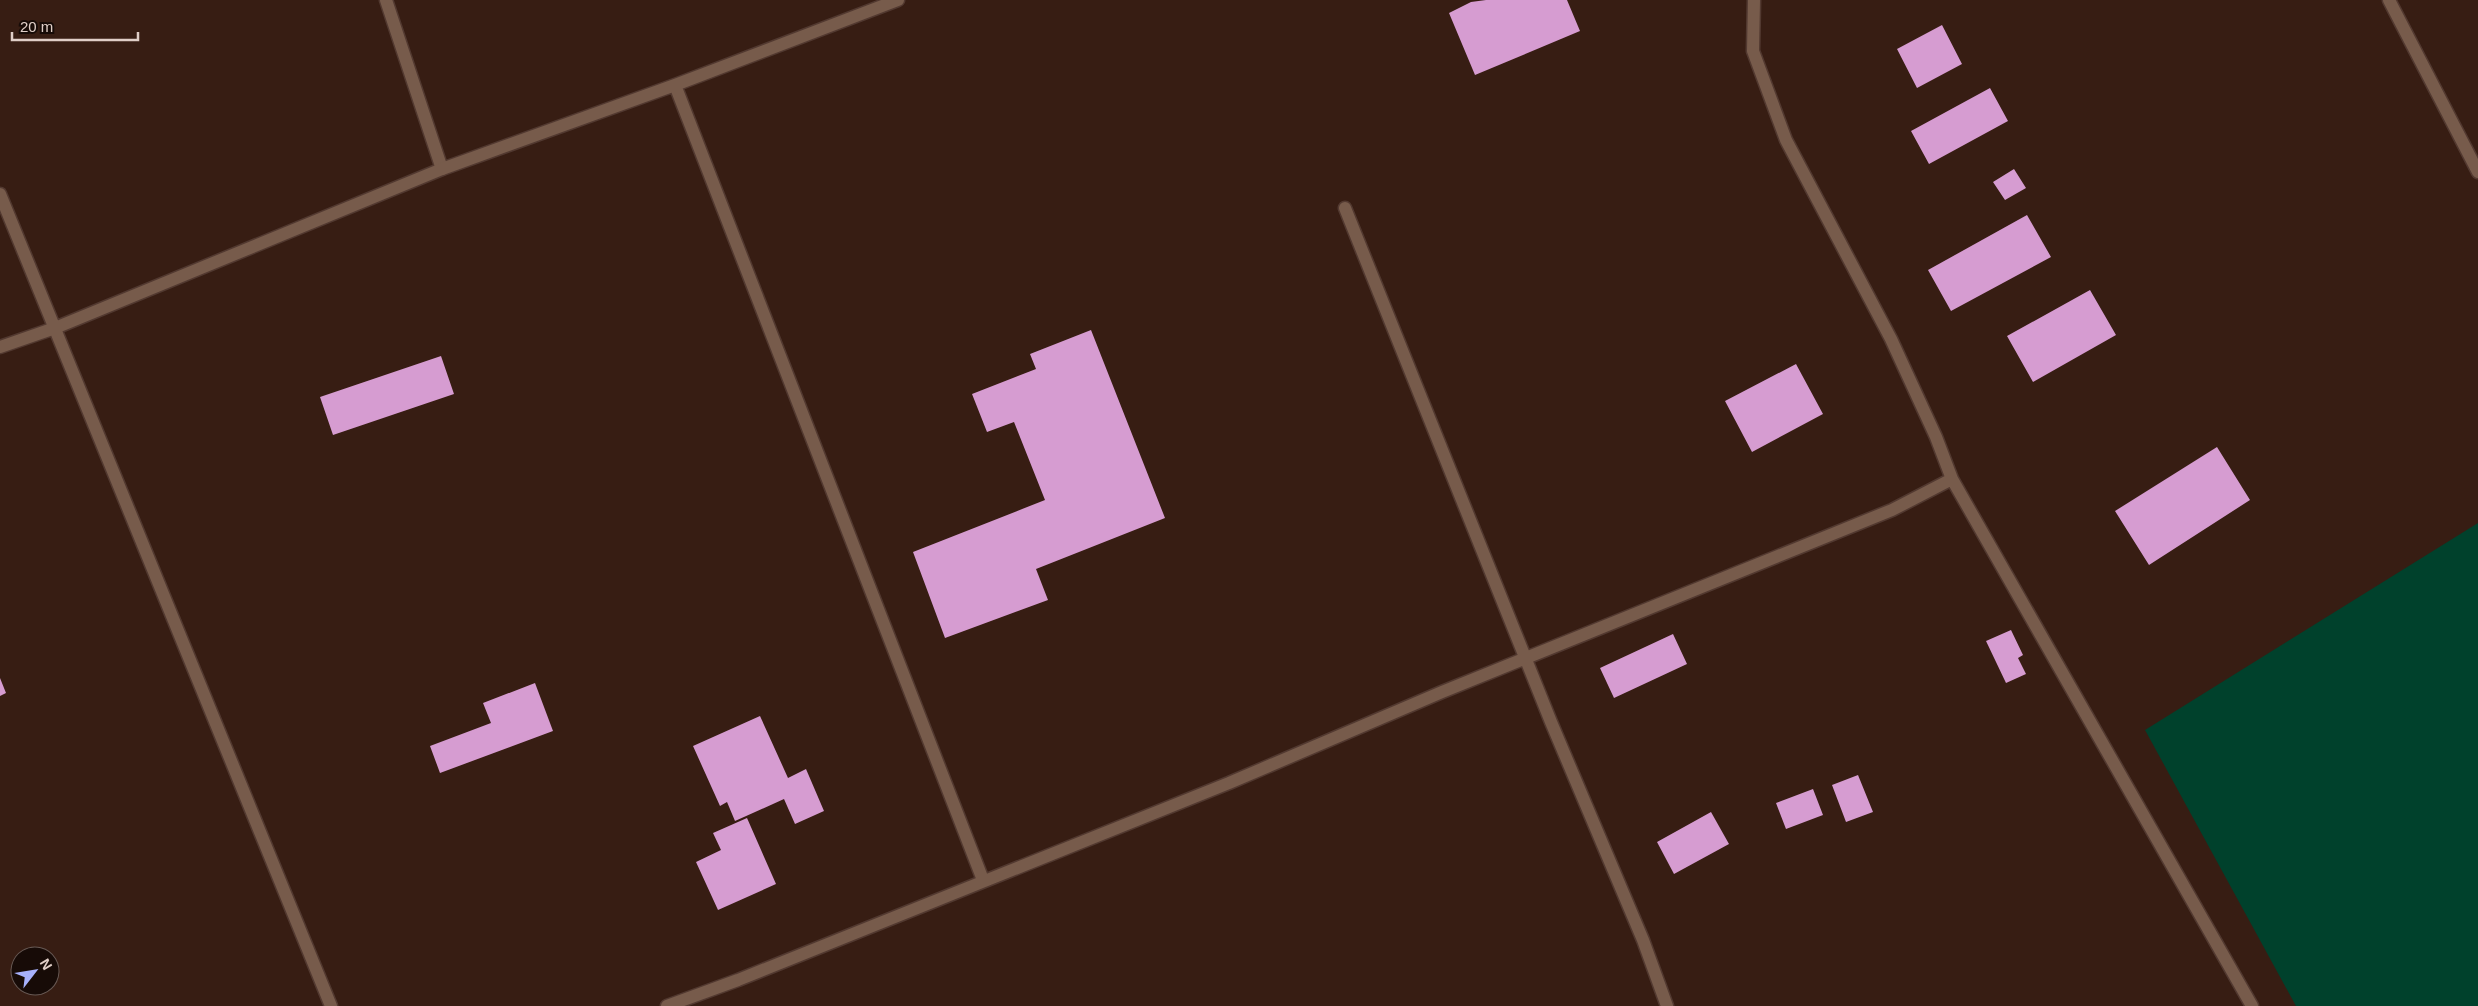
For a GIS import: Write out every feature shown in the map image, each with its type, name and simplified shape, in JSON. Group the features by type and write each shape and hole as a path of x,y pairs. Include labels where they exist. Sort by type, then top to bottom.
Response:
{"street":[{"path":"386,0 442,169"},
{"path":"0,348 55,328 442,169 675,85 898,0"},
{"path":"1754,0 1753,51 1786,140 1891,339 1936,437 1952,479 2252,1006"},
{"path":"2389,0 2478,172"},
{"path":"675,85 984,880"},
{"path":"0,194 331,1006"},
{"path":"1345,208 1526,658 1643,940 1667,1006"},
{"path":"667,1006 738,980 1229,782 1526,658 1892,510 1952,479"}],"green space":[{"path":"2478,523 2478,1006 2296,1006 2145,730"}],"building":[{"path":"1486,0 1567,0 1580,31 1475,75 1449,13 1471,2"},
{"path":"1942,25 1962,64 1917,88 1897,49"},
{"path":"1990,88 2008,121 1929,164 1911,131"},
{"path":"2014,169 2026,188 2005,200 1993,182"},
{"path":"2027,215 2051,257 1951,311 1928,270"},
{"path":"2090,290 2116,335 2033,382 2007,336"},
{"path":"1091,330 1165,518 1036,569 1048,600 945,638 913,552 1045,500 1014,422 987,432 972,394 1036,369 1030,354"},
{"path":"441,356 454,394 333,435 320,397"},
{"path":"1796,364 1823,414 1752,452 1725,401"},
{"path":"2217,447 2250,500 2149,565 2115,511"},
{"path":"2011,630 2023,655 2018,658 2026,674 2006,683 1986,641"},
{"path":"1673,634 1687,664 1614,698 1600,668"},
{"path":"0,678 6,693 0,696"},
{"path":"535,683 553,731 440,773 430,746 491,723 483,703"},
{"path":"760,716 788,778 806,769 824,811 795,824 784,799 735,821 727,802 720,806 693,746"},
{"path":"1858,775 1873,812 1846,822 1832,785"},
{"path":"1813,789 1823,815 1786,829 1776,803"},
{"path":"1711,812 1729,844 1674,874 1657,842"},
{"path":"747,818 776,884 718,910 696,862 721,850 713,833"}]}
